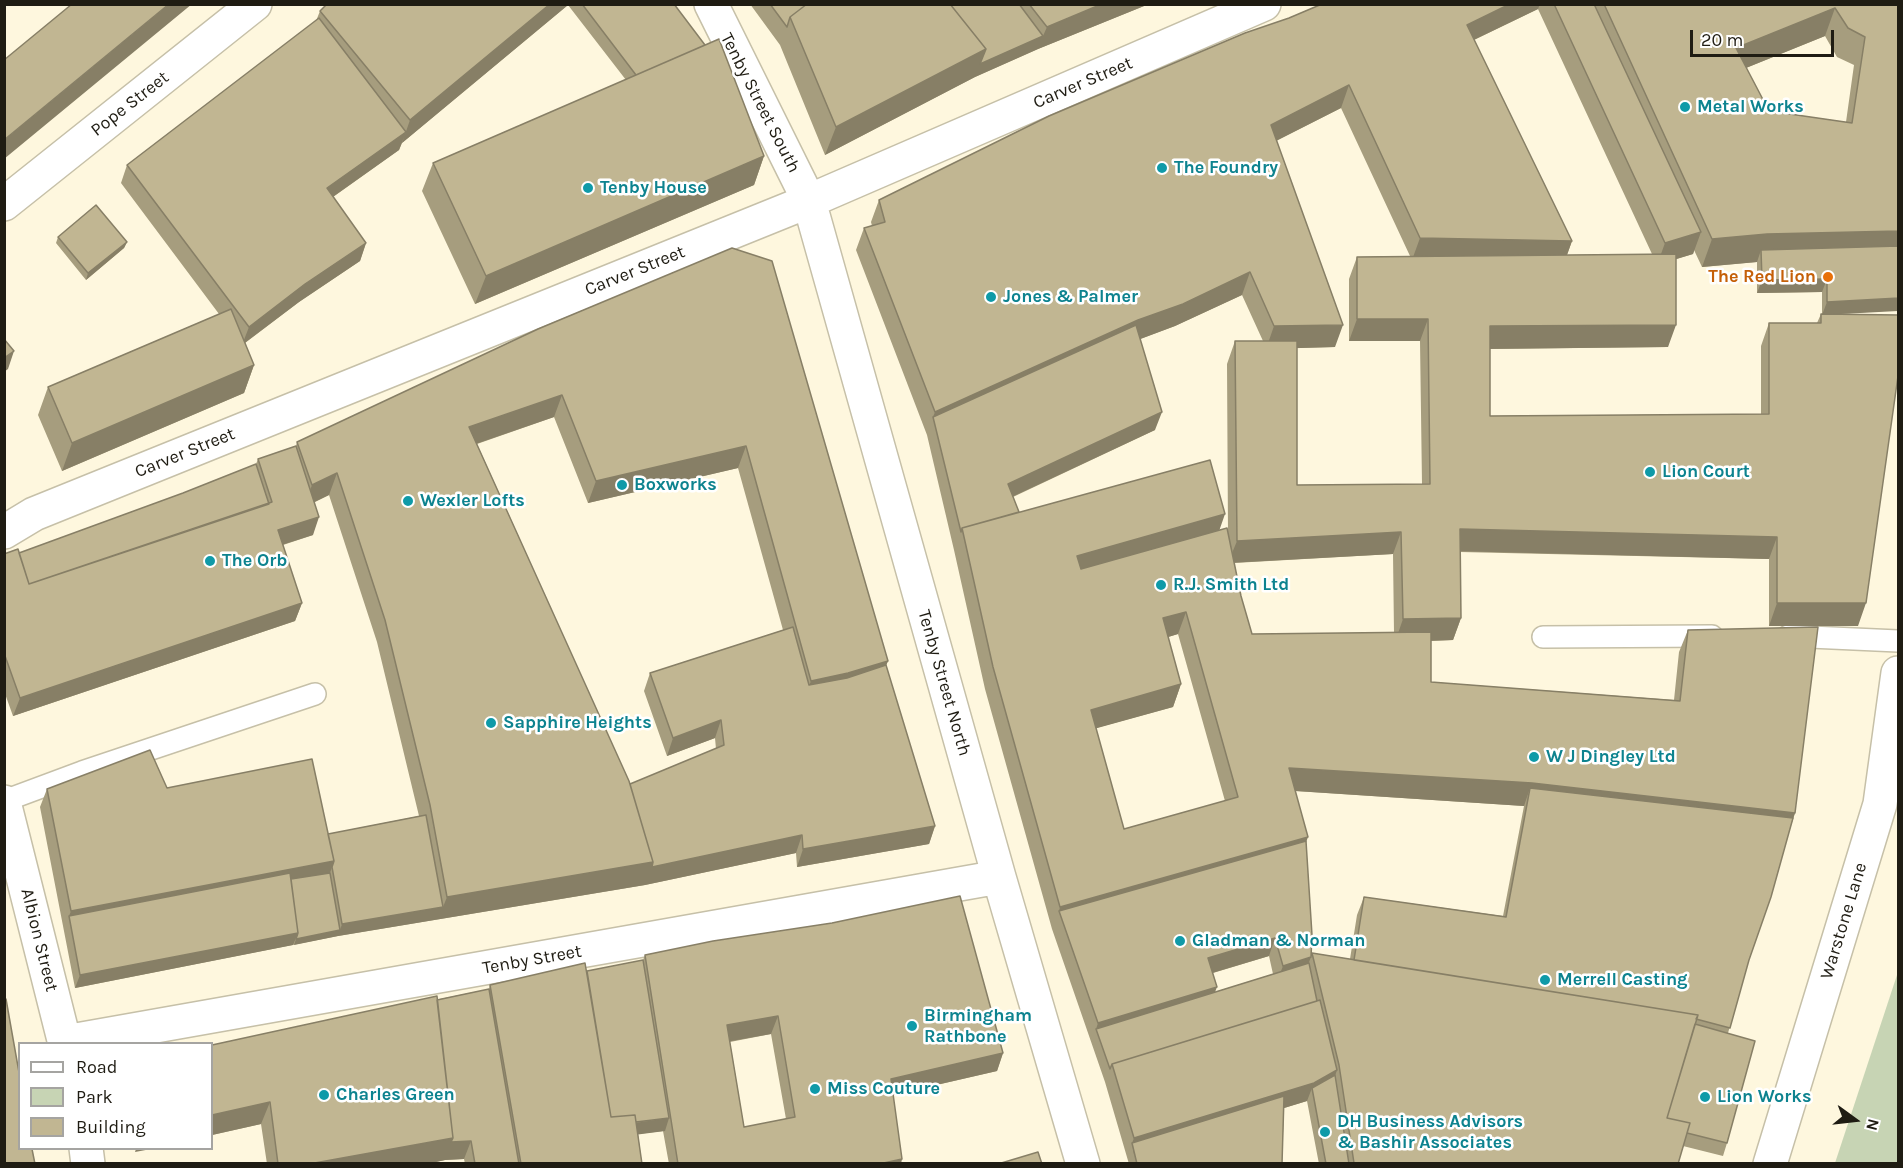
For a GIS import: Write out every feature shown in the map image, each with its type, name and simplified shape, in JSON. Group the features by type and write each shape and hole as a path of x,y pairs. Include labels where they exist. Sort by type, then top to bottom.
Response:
{"street":[{"name":"Pope Street","path":"4,204 255,4"},
{"name":"Tenby Street South","path":"711,4 809,201"},
{"name":"Carver Street","path":"4,532 34,514 809,201 1264,4"},
{"name":"Tenby Street North","path":"809,201 999,877 1083,1164"},
{"name":"Warstone Lane","path":"1770,1164 1889,805 1899,673"},
{"name":"Albion Street","path":"4,802 65,1042"},
{"name":"Tenby Street","path":"71,1042 999,877"}],"lane":[{"path":"1543,637 1729,636"},
{"path":"1764,636 1899,641"},
{"path":"4,802 82,772 315,694"}],"green space":[{"path":"1898,972 1898,1163 1835,1163"}],"building":[{"path":"72,4 169,4 4,140 4,60"},
{"path":"327,4 550,4 410,120 320,11"},
{"path":"582,4 674,4 705,45 636,75"},
{"path":"770,4 807,4 790,17 787,27"},
{"path":"807,4 950,4 986,49 836,127 790,17"},
{"path":"950,4 1019,4 1043,36 980,64 986,49"},
{"path":"1029,4 1102,4 1047,27"},
{"path":"1322,4 1510,4 1467,25 1572,241 1420,238 1349,85 1271,125 1343,325 1274,326 1250,272 1183,304 1138,320 935,412 864,228 885,222 879,200 1049,116 1245,33"},
{"path":"1554,4 1594,4 1701,232 1665,243"},
{"name":"Metal Works","path":"1604,4 1899,4 1899,231 1767,234 1712,239","holes":["1835,8 1848,28 1865,37 1852,123 1769,111 1736,48"]},
{"path":"319,18 406,132 327,188 366,243 305,284 249,327 127,165"},
{"name":"Tenby House","path":"719,39 764,156 486,276 433,163"},
{"path":"96,205 127,242 88,273 58,237"},
{"name":"The Red Lion","path":"1899,246 1899,298 1827,302 1827,279 1762,280 1761,250"},
{"path":"732,248 772,261 888,661 811,681 746,446 596,481 562,395 469,427 629,781 653,862 447,897 430,805 385,620 337,473 312,485 297,442 538,329"},
{"name":"Lion Court","path":"1676,254 1676,325 1490,326 1490,416 1769,414 1769,323 1821,323 1821,314 1899,315 1899,369 1866,603 1777,603 1777,537 1460,529 1461,618 1403,619 1401,532 1237,541 1235,341 1297,341 1297,485 1430,484 1428,319 1357,319 1357,257"},
{"path":"231,309 254,365 72,443 48,387"},
{"path":"1136,325 1162,412 1008,484 1019,512 962,528 961,532 933,417"},
{"path":"4,339 14,351 4,358"},
{"path":"296,446 319,517 278,530 302,603 20,698 4,653 4,554 18,549 29,584 272,502 258,459"},
{"path":"1210,460 1225,514 1077,556 1081,569 1227,528 1241,596 1252,634 1431,632 1431,682 1680,701 1688,630 1818,627 1795,813 1532,783 1289,768 1308,837 1060,907 993,667 962,528","holes":["1186,612 1238,797 1124,829 1091,710 1181,684 1163,618"]},
{"path":"256,464 269,504 29,584 19,553"},
{"path":"793,627 809,685 847,678 886,665 935,826 803,849 802,835 652,867 653,862 630,784 724,745 721,720 673,738 650,673"},
{"path":"150,750 167,788 312,759 334,861 71,911 47,789"},
{"path":"1530,788 1793,818 1730,1028 1696,1019 1698,1015 1354,960 1364,897 1506,917"},
{"path":"426,815 443,907 342,924 328,834"},
{"name":"Gladman & Norman","path":"1306,841 1312,935 1311,957 1283,966 1275,938 1208,958 1217,987 1098,1023 1059,911"},
{"path":"290,873 298,933 80,975 69,916"},
{"path":"330,873 340,930 296,939 298,933 291,879"},
{"path":"960,896 1003,1053 891,1079 902,1159 879,1164 678,1164 645,955 713,941 832,923","holes":["778,1016 795,1117 744,1127 727,1025"]},
{"path":"1312,953 1698,1015 1667,1118 1690,1123 1678,1164 1354,1163 1339,1065"},
{"path":"643,960 669,1118 636,1122 635,1115 611,1117 587,971"},
{"path":"585,963 611,1117 635,1115 642,1164 521,1164 490,985"},
{"path":"1309,963 1317,1001 1112,1064 1110,1069 1096,1029"},
{"path":"489,989 519,1164 475,1164 471,1141 451,1142 453,1138 437,1000"},
{"name":"Charles Green","path":"437,996 453,1138 309,1164 278,1164 270,1102 213,1115 213,1045"},
{"path":"4,999 6,999 18,1067 18,1150 32,1150 35,1164 4,1164"},
{"path":"1320,1000 1337,1070 1314,1083 1134,1138 1112,1064"},
{"name":"Lion Works","path":"1695,1024 1755,1041 1727,1143 1687,1133 1690,1123 1667,1118"},
{"name":"DH Business Advisors & Bashir Associates","path":"1335,1075 1349,1164 1326,1164 1312,1088"},
{"path":"1284,1096 1282,1164 1137,1164 1132,1143"},
{"path":"1038,1152 1042,1164 998,1164"}],"place":[{"name":"Metal Works","path":"1685,107"},
{"name":"The Foundry","path":"1162,168"},
{"name":"Tenby House","path":"588,188"},
{"name":"The Red Lion","path":"1828,277"},
{"name":"Jones & Palmer","path":"991,297"},
{"name":"Lion Court","path":"1650,472"},
{"name":"Boxworks","path":"622,485"},
{"name":"Wexler Lofts","path":"408,501"},
{"name":"The Orb","path":"210,561"},
{"name":"R.J. Smith Ltd","path":"1161,585"},
{"name":"Sapphire Heights","path":"491,723"},
{"name":"W J Dingley Ltd","path":"1534,757"},
{"name":"Gladman & Norman","path":"1180,941"},
{"name":"Merrell Casting","path":"1545,980"},
{"name":"Birmingham Rathbone","path":"912,1026"},
{"name":"Miss Couture","path":"815,1089"},
{"name":"Charles Green","path":"324,1095"},
{"name":"Lion Works","path":"1705,1097"},
{"name":"DH Business Advisors & Bashir Associates","path":"1325,1132"}]}
